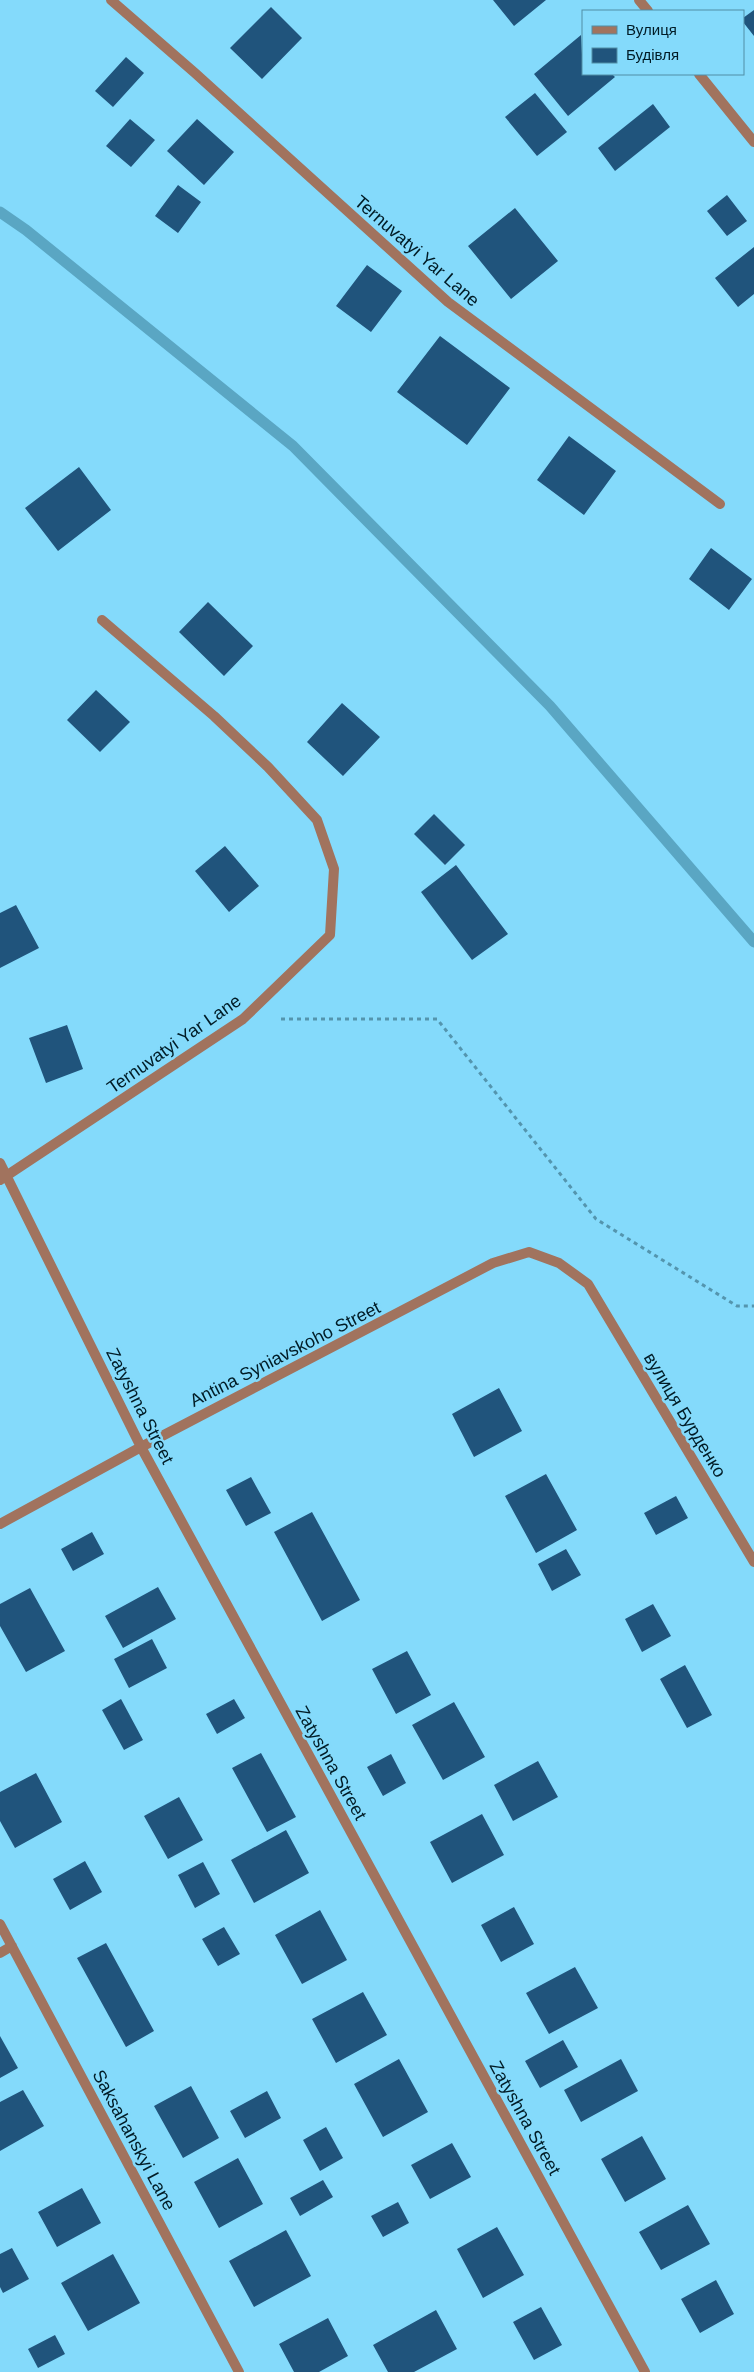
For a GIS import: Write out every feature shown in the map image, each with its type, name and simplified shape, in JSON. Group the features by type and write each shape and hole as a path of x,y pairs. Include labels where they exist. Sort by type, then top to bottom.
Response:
{"street":[{"name":"Ternuvatyi Yar Lane","path":"111,0 195,72 448,302 720,504"},
{"path":"639,0 647,10"},
{"path":"700,75 754,142"},
{"name":"Ternuvatyi Yar Lane","path":"4,1178 243,1019 330,935 334,869 317,820 268,766 214,716 102,620"},
{"name":"Zatyshna Street","path":"0,1163 4,1178 141,1447 645,2372"},
{"name":"Antina Syniavskoho Street","path":"0,1524 141,1447 493,1263 529,1252 559,1263 588,1284"},
{"name":"вулиця Бурденко","path":"588,1284 754,1562"},
{"name":"Saksahanskyi Lane","path":"0,1924 239,2372"},
{"path":"0,1953 12,1946"}],"path":[{"path":"243,1019 436,1019 596,1219 737,1306 754,1306"}],"building":[{"path":"493,0 546,0 514,26"},
{"path":"271,7 302,38 262,79 230,48"},
{"path":"754,10 754,36 744,23 744,17"},
{"path":"581,35 582,75 613,75 615,77 568,116 534,74"},
{"path":"126,57 144,73 113,107 95,91"},
{"path":"535,93 567,132 537,156 505,117"},
{"path":"653,104 670,127 615,171 598,148"},
{"path":"130,119 155,140 131,167 106,146"},
{"path":"197,119 234,152 204,185 167,151"},
{"path":"178,185 201,202 178,233 155,216"},
{"path":"727,195 747,221 727,236 707,211"},
{"path":"515,208 558,261 511,299 468,246"},
{"path":"754,247 754,294 738,307 715,278"},
{"path":"367,265 402,291 371,332 336,306"},
{"path":"440,336 510,388 467,445 397,392"},
{"path":"569,436 616,471 584,515 537,480"},
{"path":"79,467 111,510 58,551 25,508"},
{"path":"711,548 752,579 729,610 689,579"},
{"path":"208,602 253,646 224,676 179,632"},
{"path":"96,690 130,722 100,752 67,720"},
{"path":"342,703 380,737 343,776 307,742"},
{"path":"434,814 465,845 445,865 414,834"},
{"path":"225,846 259,886 229,912 195,871"},
{"path":"456,865 508,934 472,960 421,892"},
{"path":"16,905 39,948 0,968 0,913"},
{"path":"67,1025 83,1069 46,1083 29,1038"},
{"path":"499,1388 522,1431 474,1457 452,1414"},
{"path":"546,1474 577,1530 536,1553 505,1496"},
{"path":"251,1477 271,1513 246,1526 226,1490"},
{"path":"676,1496 688,1518 656,1535 644,1513"},
{"path":"312,1512 360,1600 322,1621 274,1532"},
{"path":"92,1532 104,1554 73,1571 61,1549"},
{"path":"566,1549 581,1575 552,1591 538,1564"},
{"path":"158,1587 176,1619 123,1648 105,1616"},
{"path":"30,1588 65,1651 26,1672 0,1626 0,1604"},
{"path":"653,1604 671,1636 642,1652 625,1619"},
{"path":"152,1639 167,1668 129,1688 114,1659"},
{"path":"407,1651 431,1695 396,1714 372,1669"},
{"path":"685,1665 712,1715 687,1728 660,1679"},
{"path":"121,1699 143,1740 124,1750 102,1710"},
{"path":"234,1699 245,1718 217,1734 206,1714"},
{"path":"454,1702 485,1757 443,1780 412,1725"},
{"path":"261,1753 296,1817 267,1832 232,1768"},
{"path":"391,1754 406,1783 383,1796 367,1767"},
{"path":"538,1761 558,1797 513,1821 494,1785"},
{"path":"36,1773 62,1822 15,1848 0,1821 0,1792"},
{"path":"179,1797 203,1840 168,1859 144,1816"},
{"path":"482,1814 504,1855 452,1883 430,1842"},
{"path":"286,1830 309,1873 254,1903 231,1860"},
{"path":"85,1861 102,1892 70,1910 53,1879"},
{"path":"203,1862 220,1894 195,1908 178,1875"},
{"path":"514,1907 534,1944 501,1962 481,1925"},
{"path":"320,1910 347,1960 302,1984 275,1935"},
{"path":"224,1927 240,1954 218,1966 202,1939"},
{"path":"106,1943 154,2031 126,2047 77,1958"},
{"path":"575,1967 598,2008 549,2034 526,1993"},
{"path":"363,1992 387,2035 336,2063 312,2019"},
{"path":"0,2036 18,2068 0,2078"},
{"path":"563,2040 578,2067 540,2088 525,2061"},
{"path":"399,2059 428,2112 383,2137 354,2084"},
{"path":"621,2059 638,2091 581,2122 564,2090"},
{"path":"191,2086 219,2138 183,2158 154,2106"},
{"path":"23,2090 44,2126 0,2151 0,2102"},
{"path":"267,2091 281,2118 245,2138 230,2111"},
{"path":"326,2127 343,2158 320,2171 303,2140"},
{"path":"642,2136 666,2179 625,2202 601,2159"},
{"path":"452,2143 471,2177 430,2199 411,2165"},
{"path":"238,2158 263,2204 219,2228 194,2182"},
{"path":"323,2180 333,2197 300,2216 290,2198"},
{"path":"82,2188 101,2223 57,2247 38,2212"},
{"path":"398,2202 409,2223 383,2237 371,2216"},
{"path":"688,2205 710,2244 661,2270 639,2232"},
{"path":"497,2227 524,2275 483,2298 457,2249"},
{"path":"286,2230 311,2276 254,2307 229,2261"},
{"path":"12,2248 29,2279 3,2293 0,2287 0,2254"},
{"path":"113,2254 140,2303 88,2331 61,2283"},
{"path":"716,2280 734,2314 700,2333 681,2299"},
{"path":"541,2307 562,2345 534,2360 513,2322"},
{"path":"436,2310 457,2349 414,2372 388,2372 373,2345"},
{"path":"328,2318 348,2356 319,2372 294,2372 279,2344"},
{"path":"55,2335 65,2354 38,2368 28,2349"}],"waterway":[{"path":"0,212 26,230 293,446 550,706 754,942"}]}
